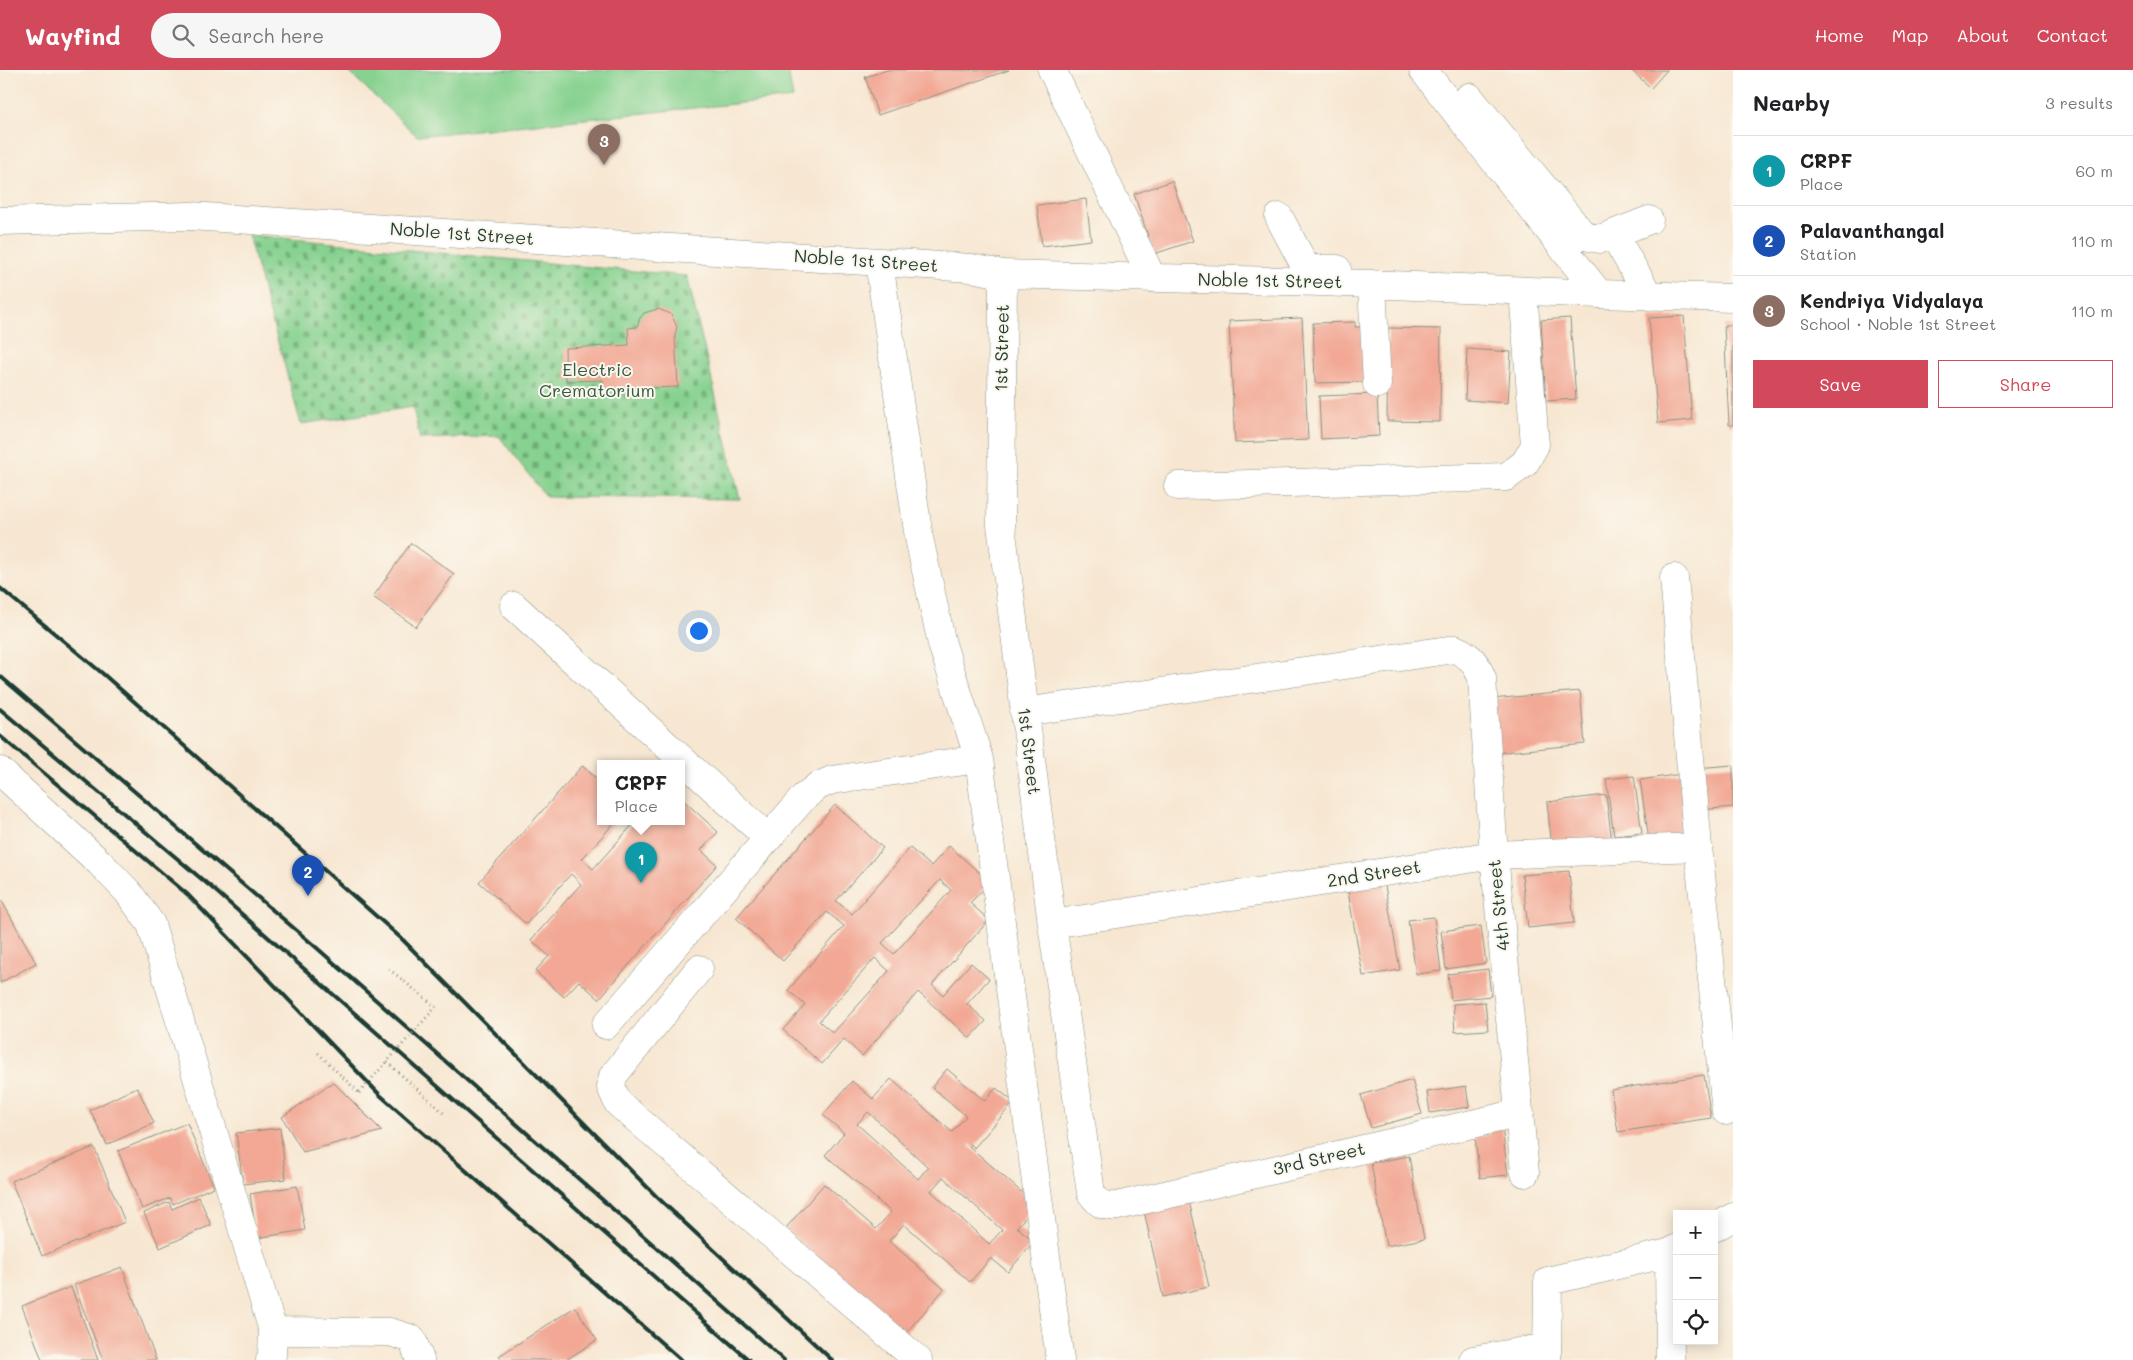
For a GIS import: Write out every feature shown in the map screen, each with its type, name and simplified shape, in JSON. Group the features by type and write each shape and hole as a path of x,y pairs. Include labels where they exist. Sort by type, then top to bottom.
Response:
{"street":[{"path":"1052,70 1152,278"},
{"path":"1423,70 1599,294"},
{"path":"1469,97 1584,236 1600,239 1649,220"},
{"name":"Noble 1st Street","path":"0,221 190,216 971,268 1003,274 1152,278 1326,273 1372,284 1733,298"},
{"path":"1279,217 1306,266 1326,273"},
{"path":"1614,235 1649,296"},
{"path":"879,262 919,538 942,644 979,759 1060,1360"},
{"name":"1st Street","path":"1003,274 1001,525 1024,712 1052,924 1091,1192 1098,1203 1107,1207 1118,1206"},
{"path":"1372,284 1377,384"},
{"path":"1178,486 1506,477 1525,463 1535,445 1524,291"},
{"path":"1674,578 1698,847 1726,1111"},
{"path":"514,606 683,760"},
{"name":"4th Street","path":"1024,712 1455,649 1468,655 1476,664 1482,678 1494,855 1525,1172"},
{"path":"606,1025 804,797 818,786 832,780 979,759"},
{"path":"685,762 768,838"},
{"path":"0,771 100,862 128,892 152,924 273,1331 270,1360"},
{"name":"2nd Street","path":"1052,924 1494,855 1698,847"},
{"path":"699,969 616,1071 611,1087 618,1103 918,1360"},
{"name":"3rd Street","path":"1118,1206 1520,1113"},
{"path":"1718,1226 1733,1217"},
{"path":"1473,1360 1547,1353 1548,1281 1673,1250 1670,1360"},
{"path":"273,1331 390,1332 412,1339 420,1360"}],"path":[{"path":"318,1053 359,1093 436,1007 389,969"},
{"path":"388,1062 445,1114"}],"green space":[{"path":"347,70 788,70 793,98 417,136"},
{"name":"Electric Crematorium","path":"248,235 687,276 740,499 546,497 499,436 420,439 413,407 301,424"}],"building":[{"path":"887,70 1009,70 878,115 865,77"},
{"path":"1631,70 1667,70 1651,88"},
{"path":"1172,181 1193,241 1154,254 1134,194"},
{"path":"1086,199 1091,240 1042,246 1037,205"},
{"path":"658,309 671,314 677,327 675,335 678,387 603,390 603,380 566,381 565,348 629,345 628,328 637,327 644,313"},
{"path":"1684,316 1692,420 1658,423 1649,318"},
{"path":"1302,318 1308,440 1235,443 1229,321"},
{"path":"1570,318 1576,399 1546,401 1541,320"},
{"path":"1355,322 1355,327 1368,327 1370,382 1315,383 1313,323"},
{"path":"1724,325 1733,325 1733,425 1729,425"},
{"path":"1388,328 1441,329 1440,422 1387,421"},
{"path":"1467,349 1511,352 1508,403 1465,400"},
{"path":"1377,394 1379,436 1321,439 1319,396"},
{"path":"411,543 454,574 416,627 373,597"},
{"path":"1580,691 1585,744 1496,753 1491,699"},
{"path":"1733,765 1733,807 1700,810 1696,768"},
{"path":"582,766 597,779 597,825 612,825 582,859 593,869 632,825 685,825 685,802 718,832 701,850 717,865 599,999 579,981 564,997 535,971 549,956 531,940 581,884 571,874 526,924 479,882"},
{"path":"1682,774 1692,833 1649,840 1640,780"},
{"path":"1634,776 1642,833 1614,836 1606,779"},
{"path":"1606,795 1612,842 1552,848 1547,802"},
{"path":"835,805 883,848 836,901 852,914 910,848 931,866 949,846 990,882 970,903 989,920 932,985 943,995 971,963 989,979 967,1004 986,1021 970,1038 918,992 862,1056 844,1039 822,1064 783,1030 805,1005 788,990 844,926 827,912 783,961 736,918","holes":["940,880 951,890 894,954 882,943","875,958 889,971 833,1033 819,1021"]},
{"path":"1569,871 1574,923 1528,928 1522,875"},
{"path":"1383,875 1400,970 1363,976 1346,881"},
{"path":"2,901 36,963 0,983 0,902"},
{"path":"1434,917 1441,971 1416,974 1408,920"},
{"path":"1481,926 1486,963 1446,969 1441,931"},
{"path":"1488,969 1491,996 1451,1000 1448,974"},
{"path":"1485,1002 1488,1030 1455,1032 1453,1004"},
{"path":"947,1069 985,1101 996,1088 1014,1102 974,1148 971,1144 969,1146 1036,1205 1017,1227 1034,1241 1008,1272 991,1258 970,1282 904,1224 889,1241 944,1289 905,1334 785,1229 824,1184 876,1229 891,1212 825,1155 844,1133 823,1115 852,1081 873,1099 891,1079 952,1132 966,1116 932,1087","holes":["868,1112 928,1167 918,1179 857,1124","943,1177 1002,1230 989,1244 931,1191"]},
{"path":"1704,1075 1711,1118 1618,1132 1611,1090"},
{"path":"1412,1080 1422,1114 1371,1128 1361,1095"},
{"path":"333,1082 382,1131 303,1152 282,1117"},
{"path":"1466,1086 1469,1107 1430,1113 1427,1092"},
{"path":"137,1087 154,1123 107,1145 90,1110"},
{"path":"187,1123 214,1187 173,1204 170,1198 142,1209 118,1151"},
{"path":"1502,1127 1508,1175 1480,1178 1475,1137 1489,1135 1488,1128"},
{"path":"280,1128 286,1179 243,1184 236,1133"},
{"path":"94,1147 125,1222 42,1256 11,1181"},
{"path":"1409,1156 1424,1239 1386,1246 1371,1163"},
{"path":"297,1186 305,1230 257,1238 250,1194"},
{"path":"199,1197 211,1225 160,1248 144,1213 169,1202 172,1209"},
{"path":"1189,1201 1209,1287 1163,1297 1144,1211"},
{"path":"122,1267 156,1360 103,1360 74,1285"},
{"path":"71,1287 98,1360 42,1360 22,1306"},
{"path":"575,1307 597,1340 566,1360 502,1360 499,1356"}],"railway":[{"path":"0,588 102,673 402,939 656,1196 832,1360"},
{"path":"0,676 317,948 784,1360"},
{"path":"0,709 211,887 749,1360"},
{"path":"0,736 187,894 380,1095 681,1360"}],"place":[{"name":"Kendriya Vidyalaya","path":"604,165"},
{"name":"CRPF","path":"641,883"},
{"name":"Palavanthangal","path":"308,896"}]}
